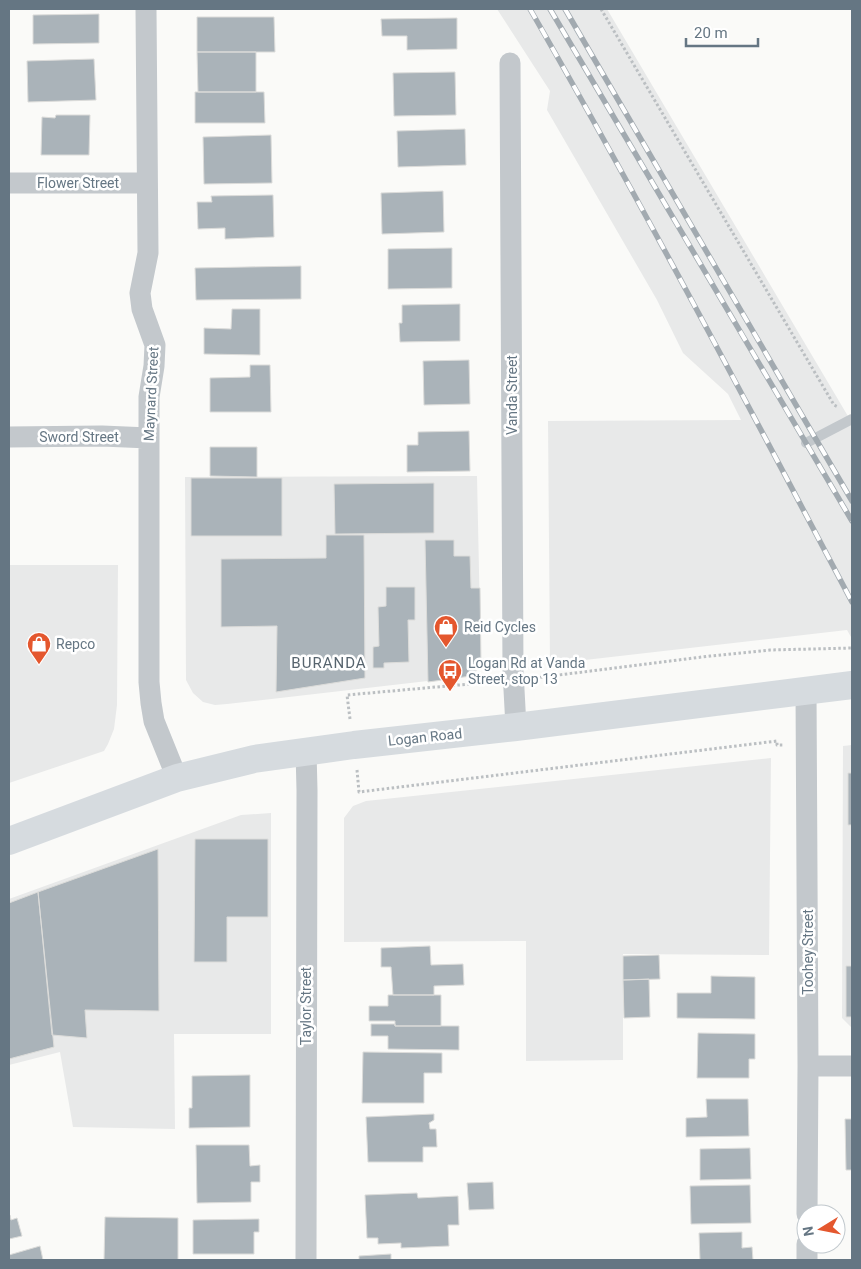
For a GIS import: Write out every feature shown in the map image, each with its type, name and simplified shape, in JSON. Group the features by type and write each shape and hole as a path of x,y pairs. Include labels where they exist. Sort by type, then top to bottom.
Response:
{"main road":[{"name":"Logan Road","path":"9,841 177,778 254,759 306,751 852,685"}],"street":[{"name":"Maynard Street","path":"146,9 148,254 140,293 142,309 155,345 149,396 149,638 151,703 154,720 177,778"},
{"name":"Vanda Street","path":"510,64 513,671 516,727"},
{"name":"Flower Street","path":"9,183 147,183"},
{"name":"Sword Street","path":"9,437 102,436 149,438"},
{"name":"Toohey Street","path":"806,690 807,1204"},
{"name":"Taylor Street","path":"306,751 306,1260"},
{"path":"808,1066 852,1066"}],"lane":[{"path":"806,443 852,419"}],"path":[{"path":"601,9 834,405 840,409"}],"shaded area":[{"path":"497,9 607,9 852,423 852,637 847,630 550,664 548,421 741,420 728,394 683,353 657,300 547,110 550,91"},
{"path":"477,476 481,665 471,676 215,705 203,702 193,693 186,680 185,477"},
{"path":"9,565 118,565 117,705 114,729 108,744 104,751 9,783"},
{"path":"852,745 852,1028 842,1018 843,746"},
{"path":"771,758 769,955 623,954 623,1060 526,1061 526,941 344,942 344,818 353,806 366,801"},
{"path":"271,813 271,1034 174,1034 175,1129 73,1127 60,1052 9,1065 9,899 241,815"}],"building":[{"path":"99,14 99,43 33,44 33,15"},
{"path":"197,17 274,17 275,52 197,52"},
{"path":"457,18 457,49 407,50 407,36 382,36 381,19"},
{"path":"197,52 256,52 256,92 198,92"},
{"path":"94,59 96,100 28,102 27,61"},
{"path":"455,72 456,115 394,116 393,73"},
{"path":"195,92 264,92 265,123 195,123"},
{"path":"56,115 90,115 89,155 41,155 42,117 55,118"},
{"path":"465,129 466,165 398,167 397,131"},
{"path":"271,135 272,183 204,184 203,137"},
{"path":"443,191 444,232 382,234 381,193"},
{"path":"273,195 274,237 225,239 225,228 198,229 197,202 212,202 211,196"},
{"path":"452,248 452,288 388,289 388,249"},
{"path":"301,266 301,299 196,300 195,268"},
{"path":"460,304 460,341 400,342 399,323 402,323 402,305"},
{"path":"232,309 260,309 260,355 204,354 204,328 231,329"},
{"path":"469,360 470,404 424,405 423,361"},
{"path":"250,365 270,365 271,412 210,412 210,378 250,377"},
{"path":"469,431 470,471 407,472 407,445 418,445 418,432"},
{"path":"210,447 257,447 257,477 210,476"},
{"path":"191,478 282,478 282,536 191,536"},
{"path":"434,483 434,533 335,534 334,484"},
{"path":"326,535 364,535 365,678 276,692 277,626 221,627 221,559 326,558"},
{"path":"425,540 454,540 454,556 470,556 471,588 480,588 481,665 471,676 428,682"},
{"path":"386,587 415,587 415,620 408,620 409,662 384,663 384,668 373,668 373,647 379,646 378,607 386,606"},
{"path":"848,773 852,773 852,825 848,825"},
{"path":"195,839 268,839 268,917 227,917 227,962 194,962"},
{"path":"158,849 159,1011 85,1010 87,1038 52,1035 38,892"},
{"path":"38,892 54,1047 9,1059 9,903"},
{"path":"430,946 431,965 463,964 464,985 434,986 434,995 393,995 391,967 381,967 381,948"},
{"path":"659,955 660,979 623,980 623,956"},
{"path":"846,966 852,966 852,1017 846,1017"},
{"path":"711,976 755,977 755,1019 677,1018 677,993 711,993"},
{"path":"649,979 650,1017 624,1018 623,980"},
{"path":"388,995 441,995 441,1026 395,1026 395,1021 369,1021 369,1006 388,1006"},
{"path":"371,1024 459,1026 459,1050 388,1049 388,1036 371,1036"},
{"path":"698,1033 755,1034 755,1059 749,1059 749,1078 697,1078"},
{"path":"363,1052 442,1053 442,1073 424,1073 424,1103 362,1103"},
{"path":"250,1075 250,1127 189,1128 189,1108 192,1108 192,1076"},
{"path":"706,1099 748,1099 749,1136 686,1137 686,1118 707,1117"},
{"path":"434,1114 434,1120 429,1123 430,1129 436,1129 437,1147 423,1147 423,1162 368,1162 366,1117"},
{"path":"845,1119 852,1119 852,1170 846,1170"},
{"path":"196,1145 249,1145 250,1166 260,1165 260,1182 251,1182 251,1202 197,1203"},
{"path":"750,1148 751,1179 700,1180 700,1149"},
{"path":"493,1182 494,1209 469,1210 467,1183"},
{"path":"750,1185 751,1223 691,1224 690,1186"},
{"path":"417,1193 418,1198 458,1196 459,1225 448,1225 449,1246 401,1248 401,1243 378,1244 378,1238 367,1238 365,1195"},
{"path":"9,1215 11,1220 17,1218 22,1236 9,1239"},
{"path":"105,1217 178,1218 178,1260 104,1260"},
{"path":"259,1219 259,1232 254,1232 254,1254 193,1254 193,1220"},
{"path":"742,1232 742,1248 752,1247 753,1260 700,1260 699,1233"},
{"path":"40,1246 43,1260 9,1260 9,1255"},
{"path":"391,1254 391,1260 359,1260 359,1256"}],"railway":[{"path":"530,9 734,378 852,602"},
{"path":"550,9 852,521"},
{"path":"565,9 852,501"}],"place":[{"name":"Reid Cycles","path":"446,648"},
{"name":"Repco","path":"39,665"},
{"name":"Logan Rd at Vanda Street, stop 13","path":"450,692"}],"district":[{"name":"BURANDA","path":"329,663"}]}
